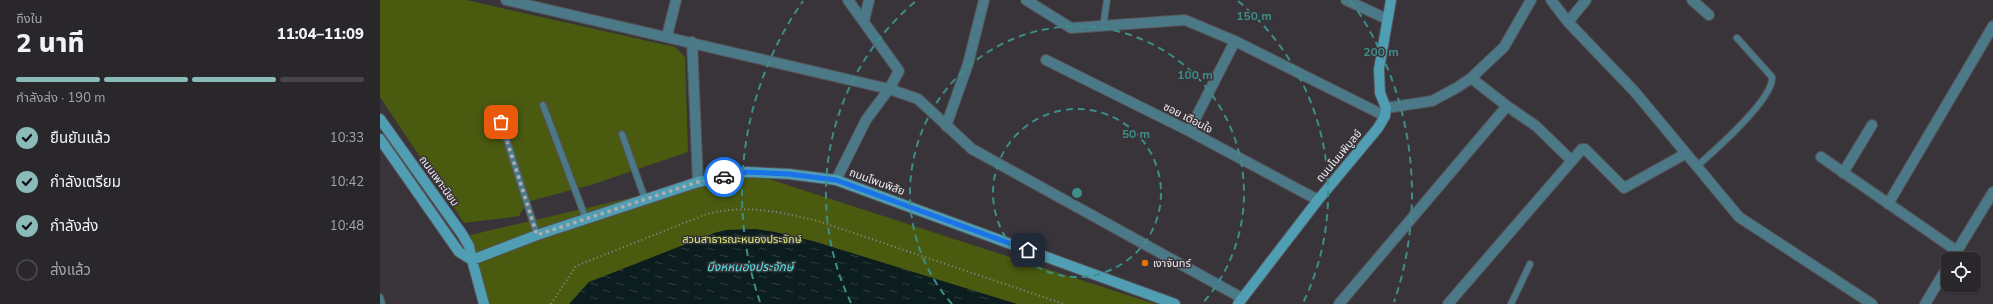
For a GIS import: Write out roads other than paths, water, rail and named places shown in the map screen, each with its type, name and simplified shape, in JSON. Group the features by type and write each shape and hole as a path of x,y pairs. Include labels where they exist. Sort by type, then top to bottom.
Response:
{"street":[{"path":"506,0 540,4 889,89 918,99 972,149 1240,301"},
{"path":"667,36 676,0"},
{"path":"836,180 866,120 889,89 899,71 848,0"},
{"path":"864,21 869,0"},
{"path":"946,126 968,64 984,0"},
{"path":"1026,0 1071,28 1103,27 1185,20 1235,41 1386,112 1432,101 1471,78 1504,47 1531,0"},
{"path":"1346,0 1388,19"},
{"path":"1386,112 1380,93 1379,69 1391,0"},
{"path":"1551,0 1568,22 1635,92 1685,154 1740,217 1872,304"},
{"path":"1568,22 1586,0"},
{"path":"1692,0 1709,15"},
{"path":"1888,204 1993,26"},
{"path":"1189,131 1235,41"},
{"path":"692,42 698,182"},
{"name":"ซอย เตือนใจ","path":"1046,60 1189,131 1318,200"},
{"path":"1471,78 1506,106 1536,126 1572,161"},
{"path":"1339,304 1506,106"},
{"name":"ถนนโนนพิบูลย์","path":"1240,301 1318,200 1378,128 1386,112"},
{"name":"ถนนเพาะนิยม","path":"380,119 469,246 484,304"},
{"path":"1843,173 1872,125"},
{"path":"380,139 459,252 472,260"},
{"path":"1448,304 1582,149 1585,149 1619,185 1627,188 1685,154"},
{"path":"1821,157 1888,204 1951,252"},
{"name":"ถนนโพนพิสัย","path":"472,260 537,235 698,182 747,172 789,174 836,180 1175,304"},
{"path":"1957,252 1993,192"},
{"path":"1925,304 1941,278"}],"lane":[{"path":"1103,27 1107,0"},
{"path":"1696,167 1728,139 1755,109 1771,85 1772,77 1737,38"},
{"path":"543,105 586,219"},
{"path":"501,122 537,235"},
{"path":"622,134 644,199"},
{"path":"1511,304 1530,264"},
{"path":"380,297 382,304"}],"water":[{"name":"บึงหหนองประจักษ์","path":"755,229 813,241 1017,304 569,304 589,282 714,233 726,230"}],"place":[{"name":"เงาจันทร์","path":"1145,263"}],"park label":[{"name":"สวนสาธารณะหนองประจักษ์","path":"742,239"}]}
